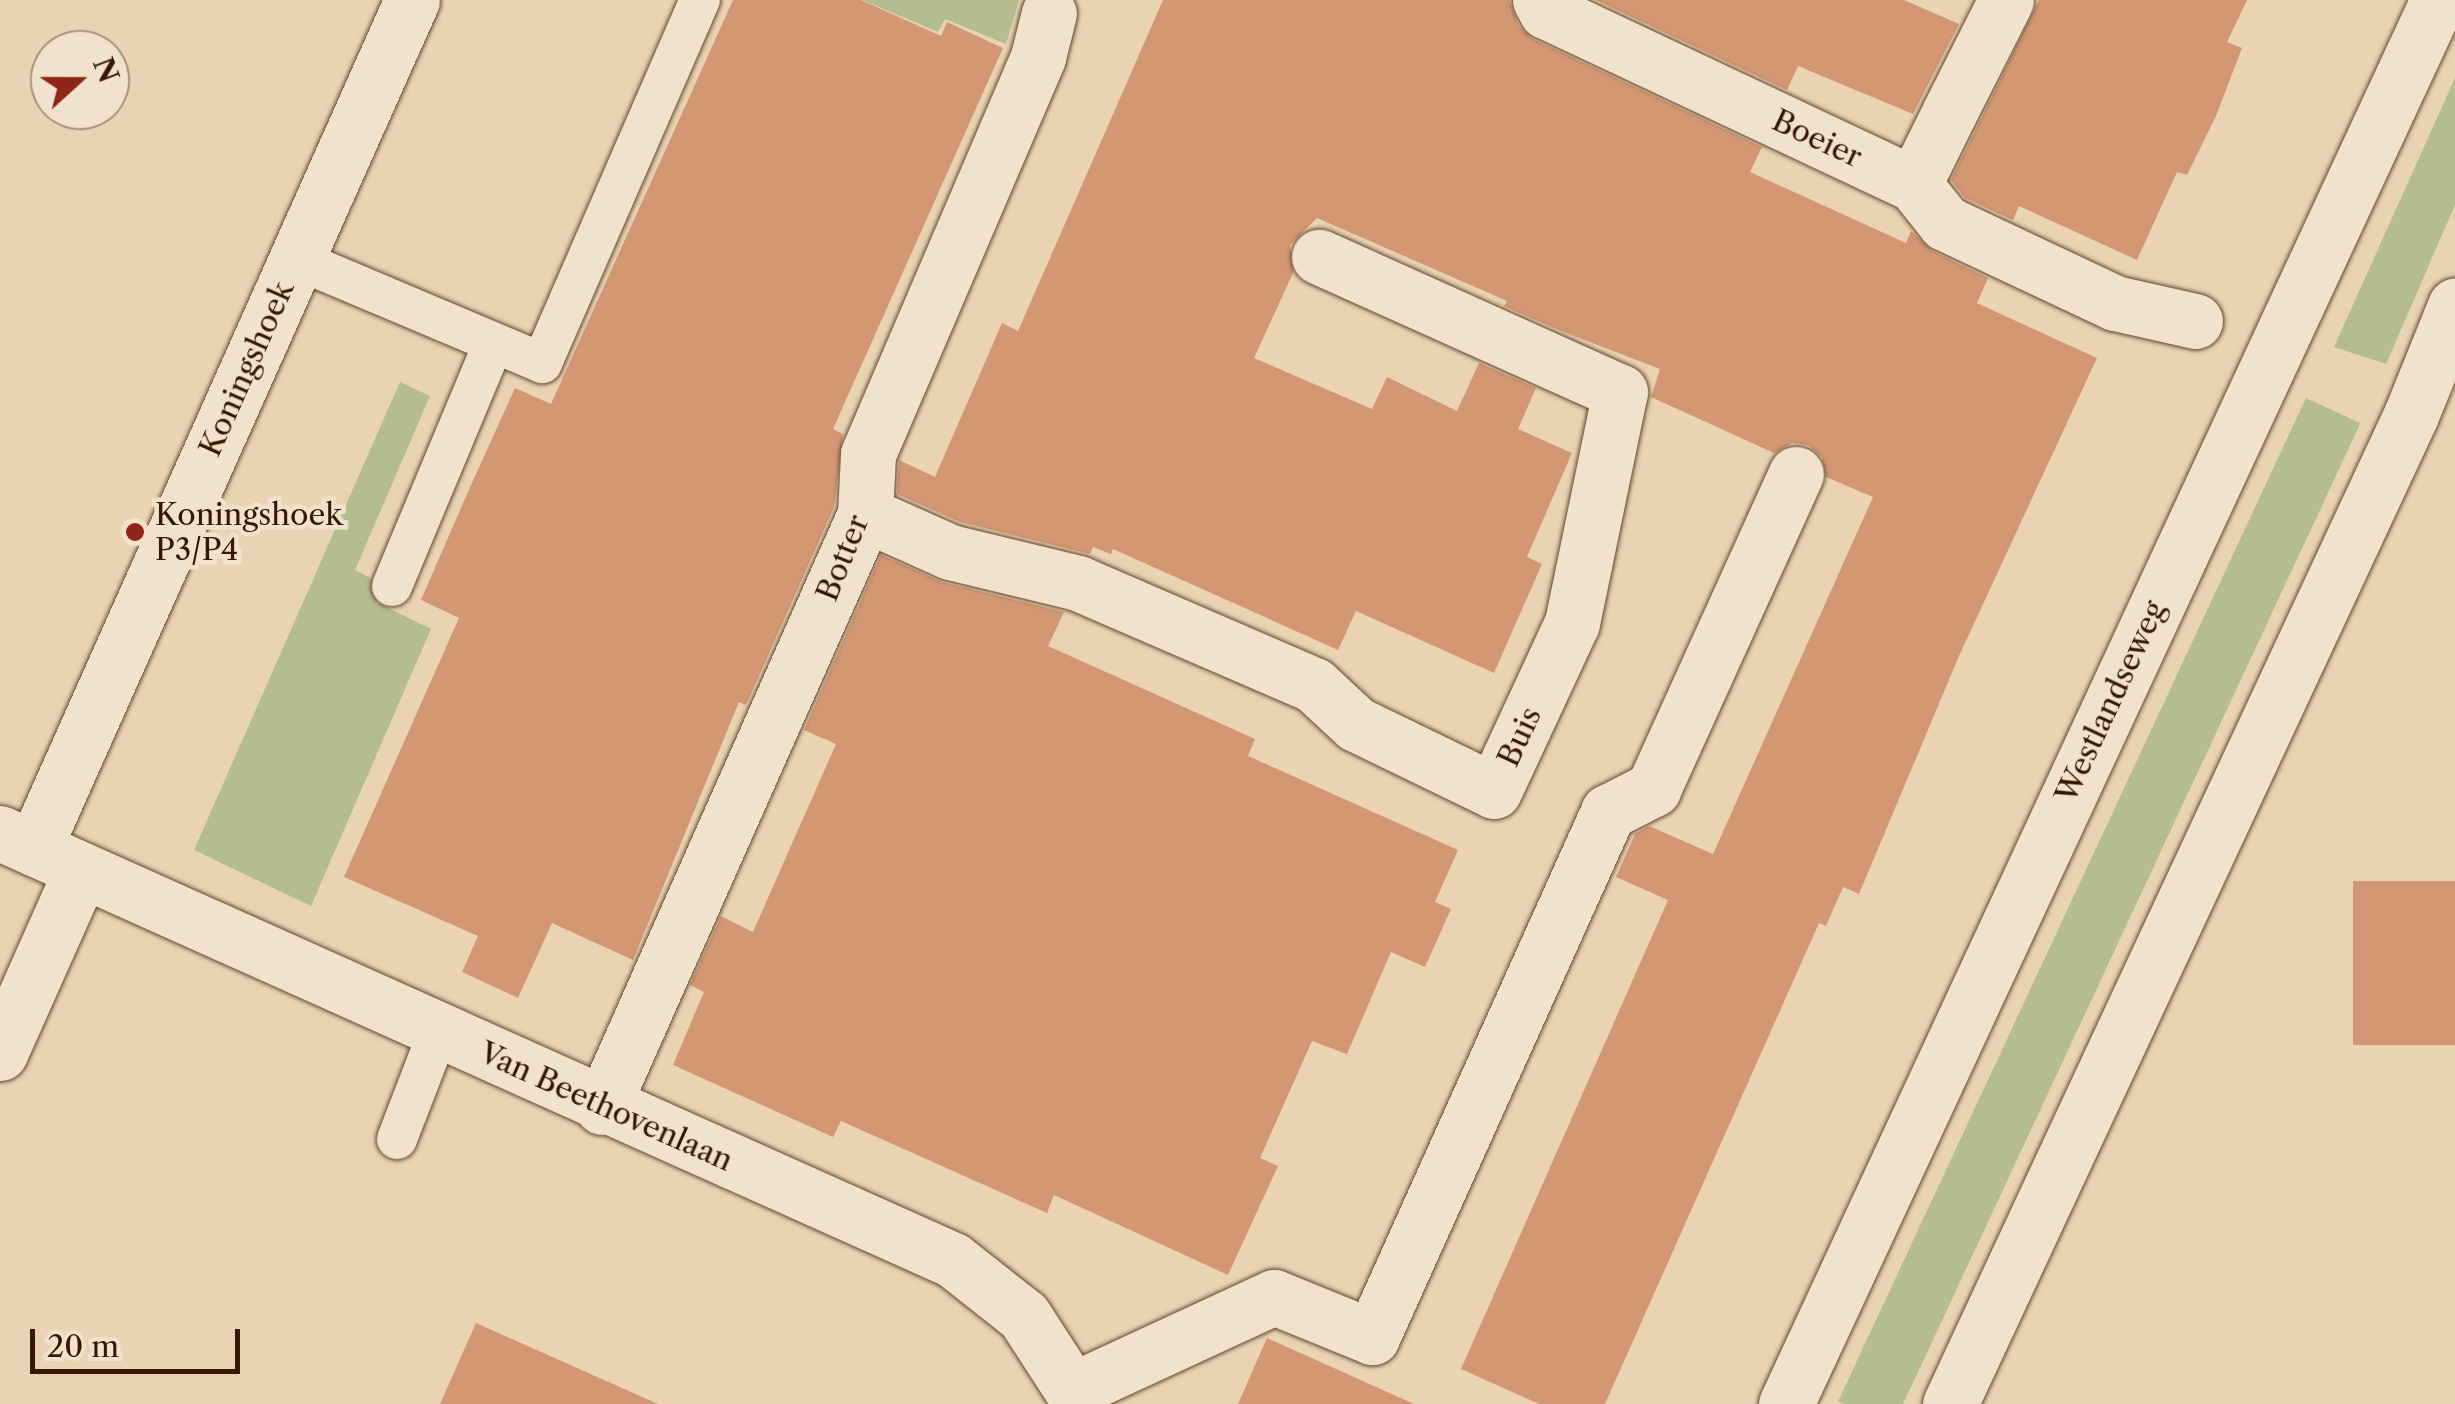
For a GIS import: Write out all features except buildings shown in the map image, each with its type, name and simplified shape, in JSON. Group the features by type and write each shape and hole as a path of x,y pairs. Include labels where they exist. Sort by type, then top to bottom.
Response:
{"street":[{"name":"Koningshoek","path":"38,852 412,0"},
{"name":"Boeier","path":"1540,0 1546,11 1914,184"},
{"path":"2006,0 1914,184 1945,223 2115,302 2195,321"},
{"name":"Westlandseweg","path":"1786,1404 2438,0"},
{"name":"Botter","path":"602,1107 865,514 868,454 1038,57 1051,6"},
{"name":"Buis","path":"865,514 950,552 1078,583 1314,684 1356,724 1494,791 1572,623 1620,392 1318,257"},
{"path":"1950,1404 2411,415 2455,306"},
{"path":"1079,1396 1274,1296 1372,1337 1608,812 1653,789 1796,474"},
{"path":"0,1053 38,852"},
{"name":"Van Beethovenlaan","path":"38,852 296,961 438,1033 953,1260 1024,1316 1079,1396"}],"lane":[{"path":"296,259 542,362 700,0"},
{"path":"392,586 492,344"},
{"path":"396,1138 438,1033"}],"green space":[{"path":"862,0 1019,0 1006,44 945,19 938,32"},
{"path":"2455,78 2455,205 2386,364 2334,347"},
{"path":"400,382 430,396 355,570 384,585 376,602 431,629 311,906 194,850"},
{"path":"2306,398 2360,423 1903,1404 1838,1401"}],"place":[{"name":"Koningshoek P3/P4","path":"135,532"}]}
